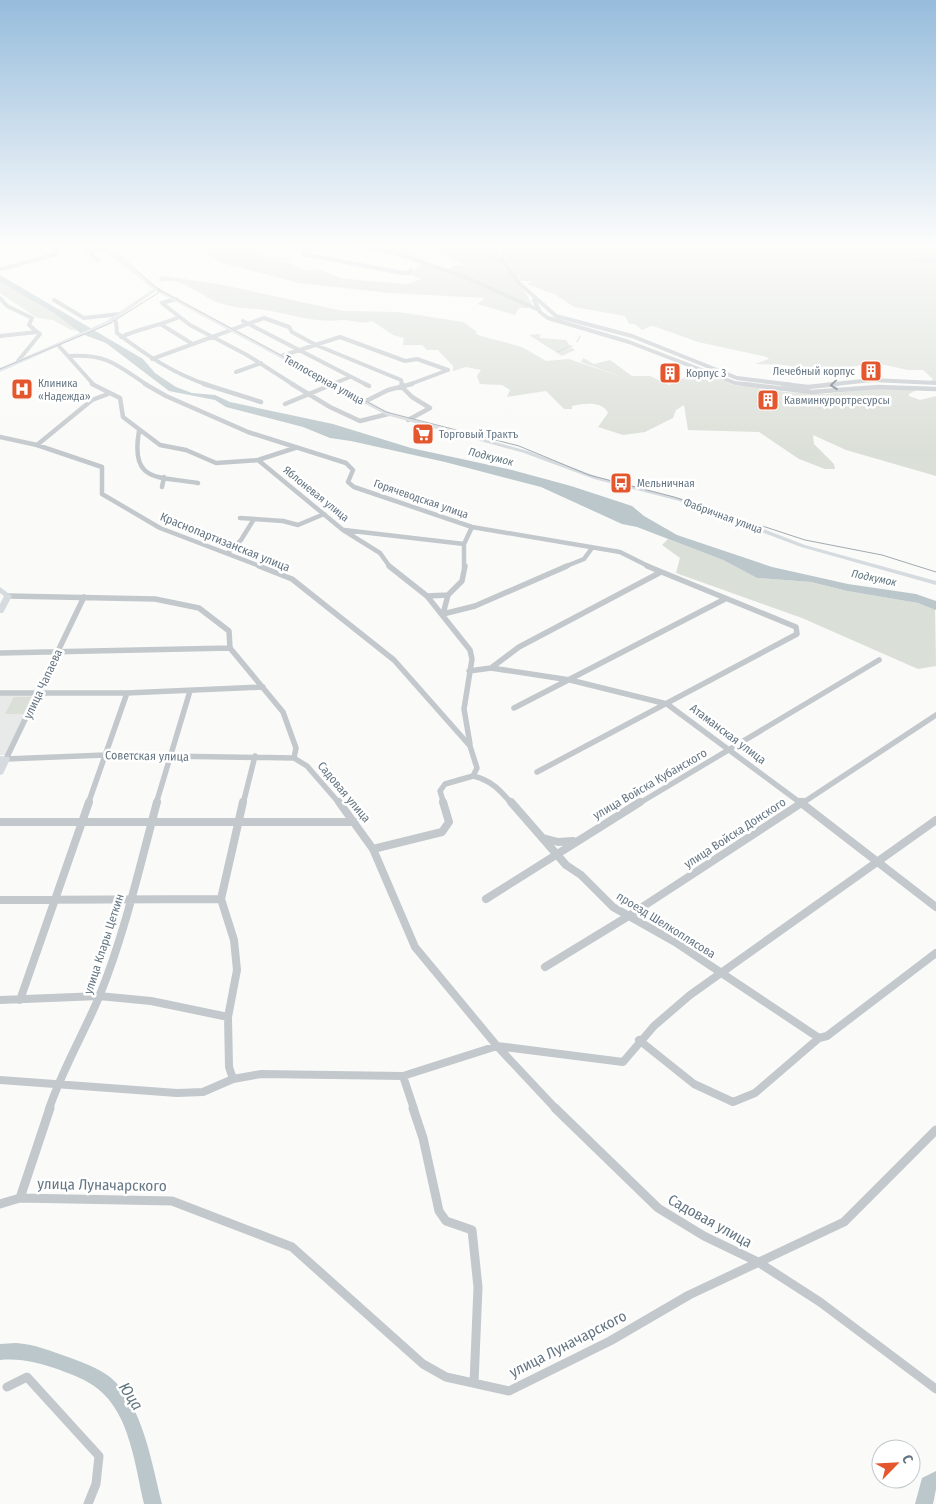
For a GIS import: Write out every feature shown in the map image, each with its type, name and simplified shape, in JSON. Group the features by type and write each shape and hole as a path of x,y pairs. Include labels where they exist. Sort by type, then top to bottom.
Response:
{"main road":[{"path":"111,323 120,314"},
{"path":"0,370 18,361 67,343 111,323 124,314"},
{"name":"Теплосерная улица","path":"203,314 388,414 511,448"},
{"name":"Фабричная улица","path":"511,448 582,474 701,507 803,546 936,583"},
{"path":"0,589 8,596 0,611"},
{"name":"улица Чапаева","path":"0,772 3,759"}],"street":[{"path":"18,361 40,334 29,325 32,318 24,314"},
{"path":"78,314 84,318 118,314"},
{"path":"176,314 261,363 307,394 360,421 388,414"},
{"path":"544,314 548,318 629,342 727,381 812,392 878,387 936,386"},
{"path":"555,314 558,317 632,336 741,379 814,387 872,380 917,381 936,386"},
{"path":"121,337 138,329 162,325 180,317"},
{"path":"152,359 264,318 288,327 292,332 316,345 401,380 403,383 401,386 404,391 430,408 408,420"},
{"path":"243,321 369,386"},
{"path":"111,323 121,337 152,359 186,378 261,402"},
{"path":"162,325 191,344"},
{"path":"0,336 37,332"},
{"path":"281,356 340,337 405,361 417,359 448,370 401,386 364,402"},
{"path":"59,346 70,356 92,384 108,394 120,398 123,417 160,446 186,450 216,464 258,460 295,448"},
{"name":"Горячеводская улица","path":"70,356 92,355 110,360 166,396 248,432 350,466 352,474 348,482 354,487 472,527 620,552 632,560 796,627 797,634 667,704"},
{"path":"236,372 261,363"},
{"path":"285,404 350,377"},
{"path":"37,445 92,400 108,394"},
{"path":"139,431 135,450 137,465 141,471 198,483"},
{"name":"Краснопартизанская улица","path":"0,437 37,445 102,467 102,494 160,528 292,579 394,660 470,746 477,768 473,776"},
{"name":"Яблоневая улица","path":"258,460 343,530 380,554 392,570 427,596 470,650 472,659 464,709 470,746"},
{"path":"162,487 164,477"},
{"path":"240,518 283,521 298,525 324,514"},
{"path":"228,553 241,540 254,519"},
{"path":"472,527 464,544 466,559 462,581 448,594 443,614 475,606 584,559 592,548"},
{"path":"343,530 464,544"},
{"path":"491,668 502,656 560,628 572,618 661,572"},
{"path":"427,596 448,594"},
{"path":"8,596 147,598 199,608 229,631 230,648 283,712 296,748 294,758"},
{"name":"улица Чапаева","path":"3,759 39,693 84,597"},
{"path":"514,708 725,599"},
{"path":"0,653 230,648"},
{"name":"улица Войска Кубанского","path":"486,898 573,841 732,750 879,660"},
{"name":"Атаманская улица","path":"469,671 491,668 570,680 667,704 732,750 936,907"},
{"path":"0,693 127,694 263,687"},
{"name":"улица Клары Цеткин","path":"20,1198 58,1083 99,996 130,901 169,757 190,691"},
{"path":"20,1000 127,694"},
{"path":"537,772 667,704"},
{"name":"улица Войска Донского","path":"544,967 629,916 936,715"},
{"name":"Советская улица","path":"3,759 105,755 294,758"},
{"path":"232,1079 229,1067 228,1017 237,970 234,940 221,899 255,756"},
{"name":"Садовая улица","path":"294,758 306,766 334,795 373,849 415,948 496,1046 566,1120 658,1208 704,1236 758,1262 820,1302 936,1389"},
{"path":"373,849 442,832 449,822 440,791 446,784 473,776"},
{"name":"проезд Шелкоплясова","path":"473,776 486,779 498,787 555,853 613,907 675,942 818,1038"},
{"path":"0,1080 203,1092 232,1079 261,1074 402,1076 496,1046 623,1062 639,1040 670,1012 721,973 936,820"},
{"path":"0,822 355,822"},
{"path":"543,838 558,842 573,841"},
{"path":"0,900 130,901 221,899"},
{"path":"639,1040 678,1073 700,1088 733,1102 755,1093 818,1038 827,1036 936,953"},
{"path":"0,1000 99,996 150,1001 228,1017"},
{"path":"402,1076 423,1138 439,1211 446,1221 472,1230 476,1247 477,1291 474,1383"},
{"name":"улица Луначарского","path":"0,1204 20,1198 172,1201 292,1247 422,1364 446,1377 510,1391 610,1341 689,1295 818,1236 844,1222 936,1130"},
{"path":"7,1387 27,1377 99,1456 96,1484 88,1504"}],"shaded area":[{"path":"31,314 56,314 78,331 71,330 53,320 37,318"},
{"name":"Подкумок","path":"56,314 67,314 143,359 155,373 176,387 192,393 215,395 230,402 333,424 411,448 512,470 571,486 632,506 644,516 677,535 772,567 848,584 916,594 936,601 936,610 918,603 847,591 811,582 757,578 723,560 637,527 622,524 541,487 445,462 330,438 303,427 226,407 215,400 169,391 106,343 82,334"},
{"path":"287,314 412,314 463,322 477,332 476,334 522,347 546,361 569,359 625,378 581,362 583,358 594,364 610,360 632,376 650,376 669,385 699,371 734,385 786,392 827,394 877,388 918,389 909,394 909,396 920,400 936,396 936,476 846,450 813,435 814,444 834,464 835,469 825,469 799,459 759,432 688,430 684,405 676,410 673,418 645,432 623,435 598,427 608,413 602,406 582,404 572,406 572,409 564,409 546,391 507,397 510,390 502,385 480,384 477,376 481,370 466,367 453,371 453,366 438,350 427,350 422,345 403,345 404,338 393,335 372,321 312,319"},
{"path":"615,314 936,314 936,383 929,382 933,379 923,370 908,370 876,363 817,372 785,365 755,364 769,359 698,342 656,327 651,326 642,330 635,324 629,324 625,316"},
{"path":"529,335 541,335 539,338 566,340 571,347 557,351 572,348 575,350 562,356"},
{"path":"668,539 723,560 757,578 811,582 847,591 918,603 935,609 936,666 918,669 802,618 676,573 680,558 662,545"},
{"path":"37,694 7,755 0,755 0,695"},
{"path":"14,697 32,697 24,714 5,714"}],"waterway":[{"path":"577,342 580,336"},
{"path":"557,352 572,346"},
{"name":"Юца","path":"0,1352 23,1351 35,1354 81,1371 105,1384 124,1408 131,1423 153,1504"},
{"name":"Юца","path":"924,1504 928,1484 936,1480"}],"tram line":[{"path":"0,369 109,324 125,314"},
{"path":"205,314 386,412 519,446 589,475 674,497 805,540 882,555 936,572"}],"place":[{"name":"Лечебный корпус","path":"871,371"},
{"name":"Корпус 3","path":"670,373"},
{"name":"Клиника «Надежда»","path":"22,389"},
{"name":"Кавминкурортресурсы","path":"768,400"},
{"name":"Торговый Трактъ","path":"423,434"},
{"name":"Мельничная","path":"621,483"}]}
